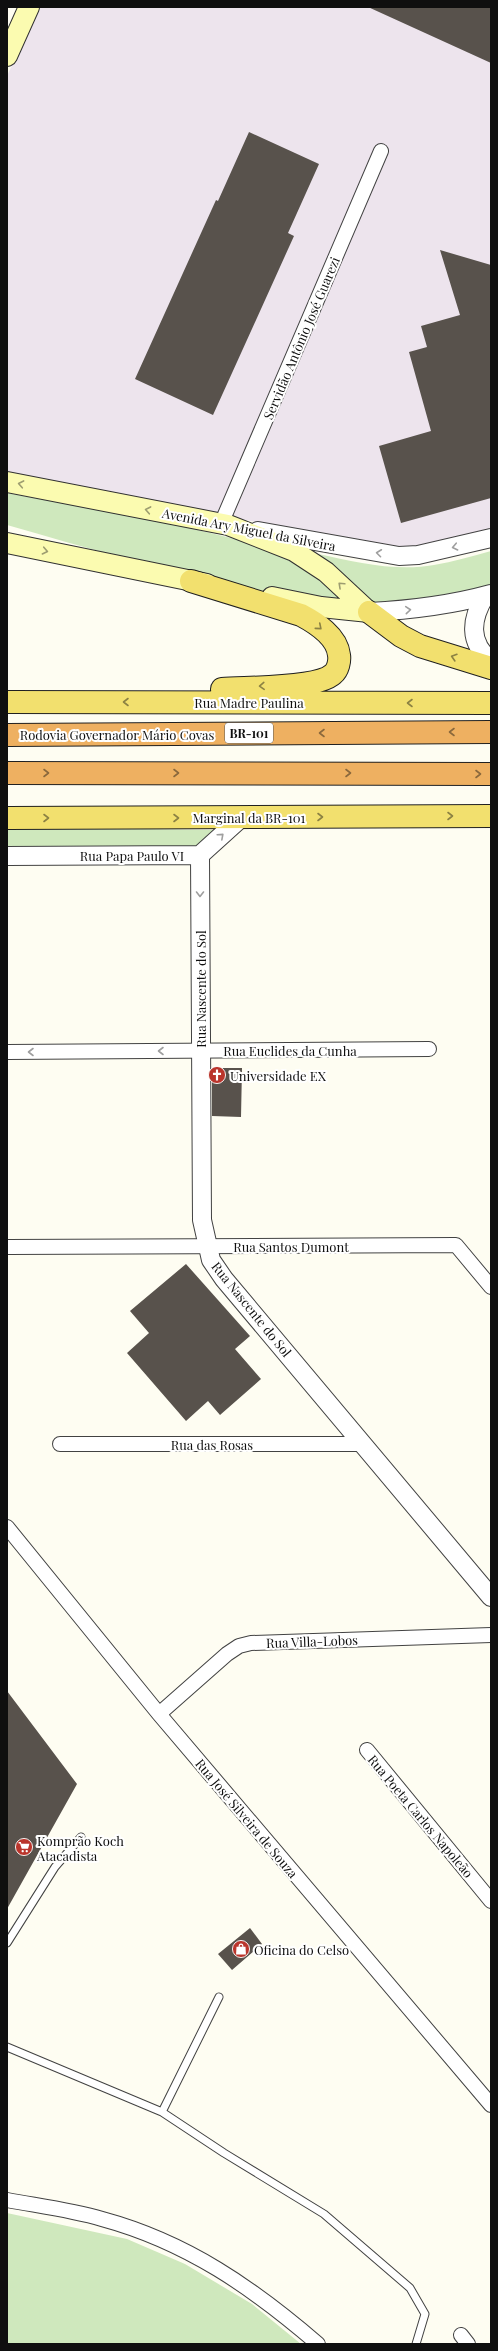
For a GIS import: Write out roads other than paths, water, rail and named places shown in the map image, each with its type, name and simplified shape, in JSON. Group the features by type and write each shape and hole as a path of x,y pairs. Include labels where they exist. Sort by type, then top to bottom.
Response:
{"highway":[{"name":"Rodovia Governador Mário Covas","path":"7,735 491,732"},
{"path":"7,773 491,774"}],"main road":[{"path":"7,56 30,7"},
{"name":"Avenida Ary Miguel da Silveira","path":"7,482 224,525"},
{"path":"224,525 294,551 326,572 370,612 401,636 420,646 491,668"},
{"path":"7,543 321,607 370,612"},
{"path":"154,702 175,694 311,683 334,674 340,660 338,648 331,636 313,622 270,605 191,581"},
{"name":"Rua Madre Paulina","path":"7,702 491,703"},
{"name":"Marginal da BR-101","path":"7,818 491,816"}],"street":[{"name":"Servidão Antônio José Guarezi","path":"224,525 381,151"},
{"name":"Avenida Ary Miguel da Silveira","path":"224,525 399,556 418,555 491,538"},
{"path":"370,612 410,610 488,595"},
{"path":"488,595 476,610 473,627 476,643 491,661"},
{"name":"Rua Papa Paulo VI","path":"7,856 200,855 242,817"},
{"name":"Rua Nascente do Sol","path":"200,855 202,1220 211,1260 224,1279 491,1597"},
{"name":"Rua Euclides da Cunha","path":"7,1052 429,1049"},
{"name":"Rua Santos Dumont","path":"7,1247 456,1245 491,1287"},
{"name":"Rua das Rosas","path":"60,1444 364,1444"},
{"name":"Rua José Silveira de Souza","path":"7,1527 159,1714 491,2105"},
{"name":"Rua Villa-Lobos","path":"159,1714 238,1646 251,1643 491,1635"},
{"name":"Rua Poeta Carlos Napoleão","path":"367,1750 491,1901"},
{"path":"7,2200 102,2218 151,2235 215,2265 272,2304 318,2344"}],"lane":[{"path":"7,1943 55,1867 81,1837"},
{"path":"162,2112 219,1997"},
{"path":"7,2047 162,2112 224,2153 324,2214 410,2288 425,2314 416,2344"}],"place":[{"name":"Universidade EX","path":"217,1075"},
{"name":"Komprão Koch Atacadista","path":"24,1847"},
{"name":"Oficina do Celso","path":"241,1949"}]}
